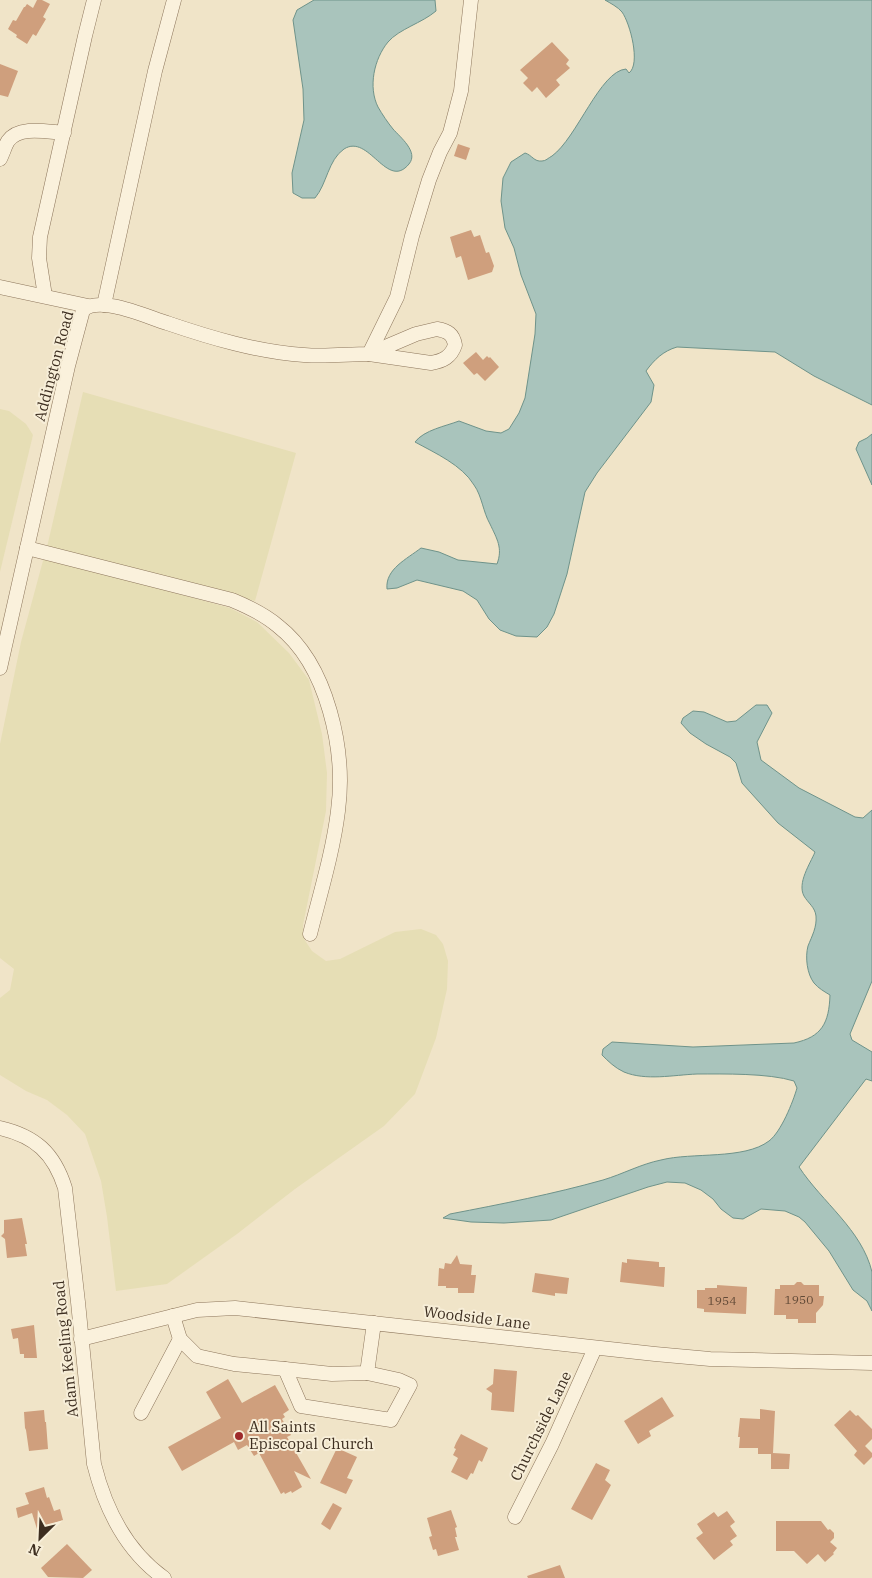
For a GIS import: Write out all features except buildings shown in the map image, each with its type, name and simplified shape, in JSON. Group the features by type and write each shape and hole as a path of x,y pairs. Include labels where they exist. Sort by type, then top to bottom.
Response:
{"street":[{"path":"45,296 39,258 40,237 94,0"},
{"path":"104,305 153,81 174,0"},
{"path":"370,354 397,297 412,236 429,180 450,133 461,91 471,0"},
{"path":"0,159 9,140 14,135 22,132 64,133"},
{"path":"0,287 88,306"},
{"name":"Addington Road","path":"0,668 68,366 83,310 88,306 104,305 120,308 253,348 307,356 370,354"},
{"path":"437,329 445,330 450,334 455,345 447,358 440,362 431,363 370,354 416,334 437,329"},
{"path":"27,548 232,600 250,607 267,617 280,627 301,650 314,670 327,705 337,746 340,782 336,825 310,934"},
{"name":"Adam Keeling Road","path":"0,1128 26,1136 35,1142 46,1152 60,1174 65,1188 94,1464 104,1499 115,1522 138,1556 164,1578"},
{"name":"Woodside Lane","path":"81,1339 210,1308 235,1308 710,1359 872,1363"},
{"path":"173,1316 180,1339 197,1356 234,1364 285,1369 332,1374 366,1373 410,1384 390,1420 301,1406 285,1369"},
{"path":"366,1373 374,1323"},
{"path":"141,1413 180,1339"},
{"name":"Churchside Lane","path":"515,1517 552,1444 595,1348"}],"shaded area":[{"path":"83,392 296,453 255,601 47,547"},
{"path":"0,409 9,411 26,424 33,435 0,572"},
{"path":"44,557 230,608 257,622 289,653 309,680 322,734 327,773 326,811 303,925 304,939 312,951 326,961 340,959 395,932 421,929 436,935 443,944 448,961 447,989 436,1038 415,1094 384,1126 167,1284 116,1291 101,1181 85,1134 67,1115 47,1100 26,1091 0,1075 0,998 10,990 14,969 0,958 0,744 21,642"}],"water":[{"path":"314,0 435,0 436,11 398,33 388,42 379,57 374,73 373,91 378,107 410,150 412,155 409,164 401,170 393,171 385,167 362,148 353,146 344,149 334,159 315,198 302,198 293,193 292,173 304,120 303,89 293,20 297,10"},
{"path":"605,0 872,0 872,405 814,376 775,352 677,347 663,353 646,371 654,385 651,402 597,473 585,492 567,574 554,614 547,627 537,637 516,636 500,630 489,619 477,600 463,591 417,580 397,588 387,589 387,582 398,565 421,548 439,552 458,560 497,564 499,558 498,544 474,485 463,471 415,442 429,431 459,421 486,431 501,433 509,429 519,413 525,398 535,334 536,314 521,275 514,248 505,228 501,201 503,178 511,162 525,153 539,161 552,156 570,135 607,81 616,73 626,69 629,73 632,68 634,61 633,43 625,17 620,10"},
{"path":"872,434 872,485 856,449 859,442"},
{"path":"756,705 767,705 772,713 757,742 761,760 799,788 855,817 863,818 872,810 872,981 850,1034 852,1040 872,1052 872,1081 866,1079 799,1167 860,1243 872,1272 872,1311 867,1301 853,1290 829,1251 799,1217 785,1211 761,1209 743,1219 733,1218 701,1190 685,1183 667,1182 648,1187 551,1220 504,1223 471,1222 443,1218 450,1214 584,1185 661,1160 746,1151 769,1141 778,1131 797,1088 794,1081 746,1074 697,1074 660,1077 632,1075 612,1064 602,1055 603,1049 612,1042 693,1047 794,1043 817,1033 826,1021 830,995 814,983 808,970 807,960 807,950 815,928 816,916 802,891 805,874 815,852 778,823 742,783 736,763 730,757 690,733 681,723 683,718 693,711 704,712 727,722 736,721"}],"place":[{"name":"All Saints Episcopal Church","path":"239,1436"}]}
